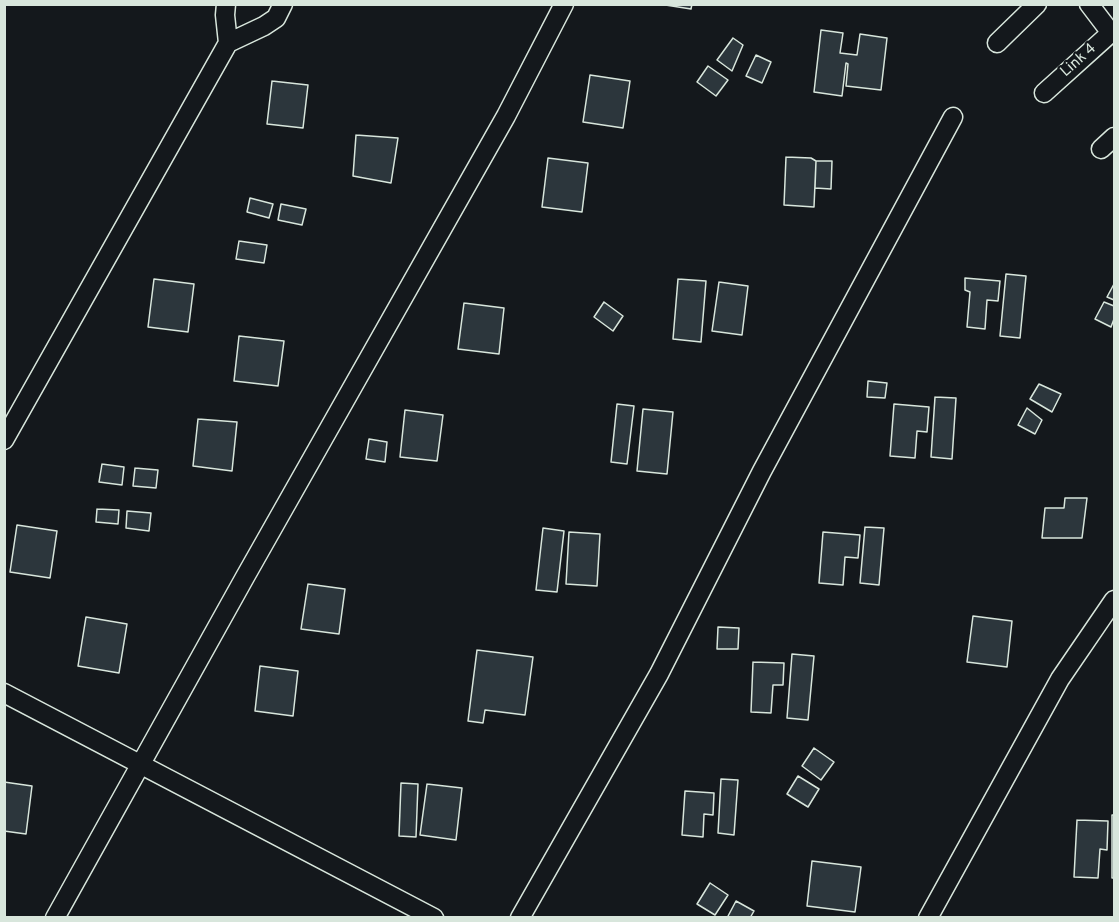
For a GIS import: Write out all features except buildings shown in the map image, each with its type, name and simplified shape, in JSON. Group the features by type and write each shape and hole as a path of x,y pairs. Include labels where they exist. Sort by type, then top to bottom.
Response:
{"street":[{"path":"225,4 228,43"},
{"path":"4,440 228,43 276,18 283,4"},
{"path":"55,918 506,116 564,4"},
{"path":"997,43 1037,4"},
{"path":"1089,4 1113,31"},
{"name":"Link 4","path":"1044,93 1113,31"},
{"path":"520,918 659,674 762,471 953,117"},
{"path":"1101,149 1114,137"},
{"path":"928,918 1060,679 1114,600"},
{"path":"4,693 431,917"}]}
